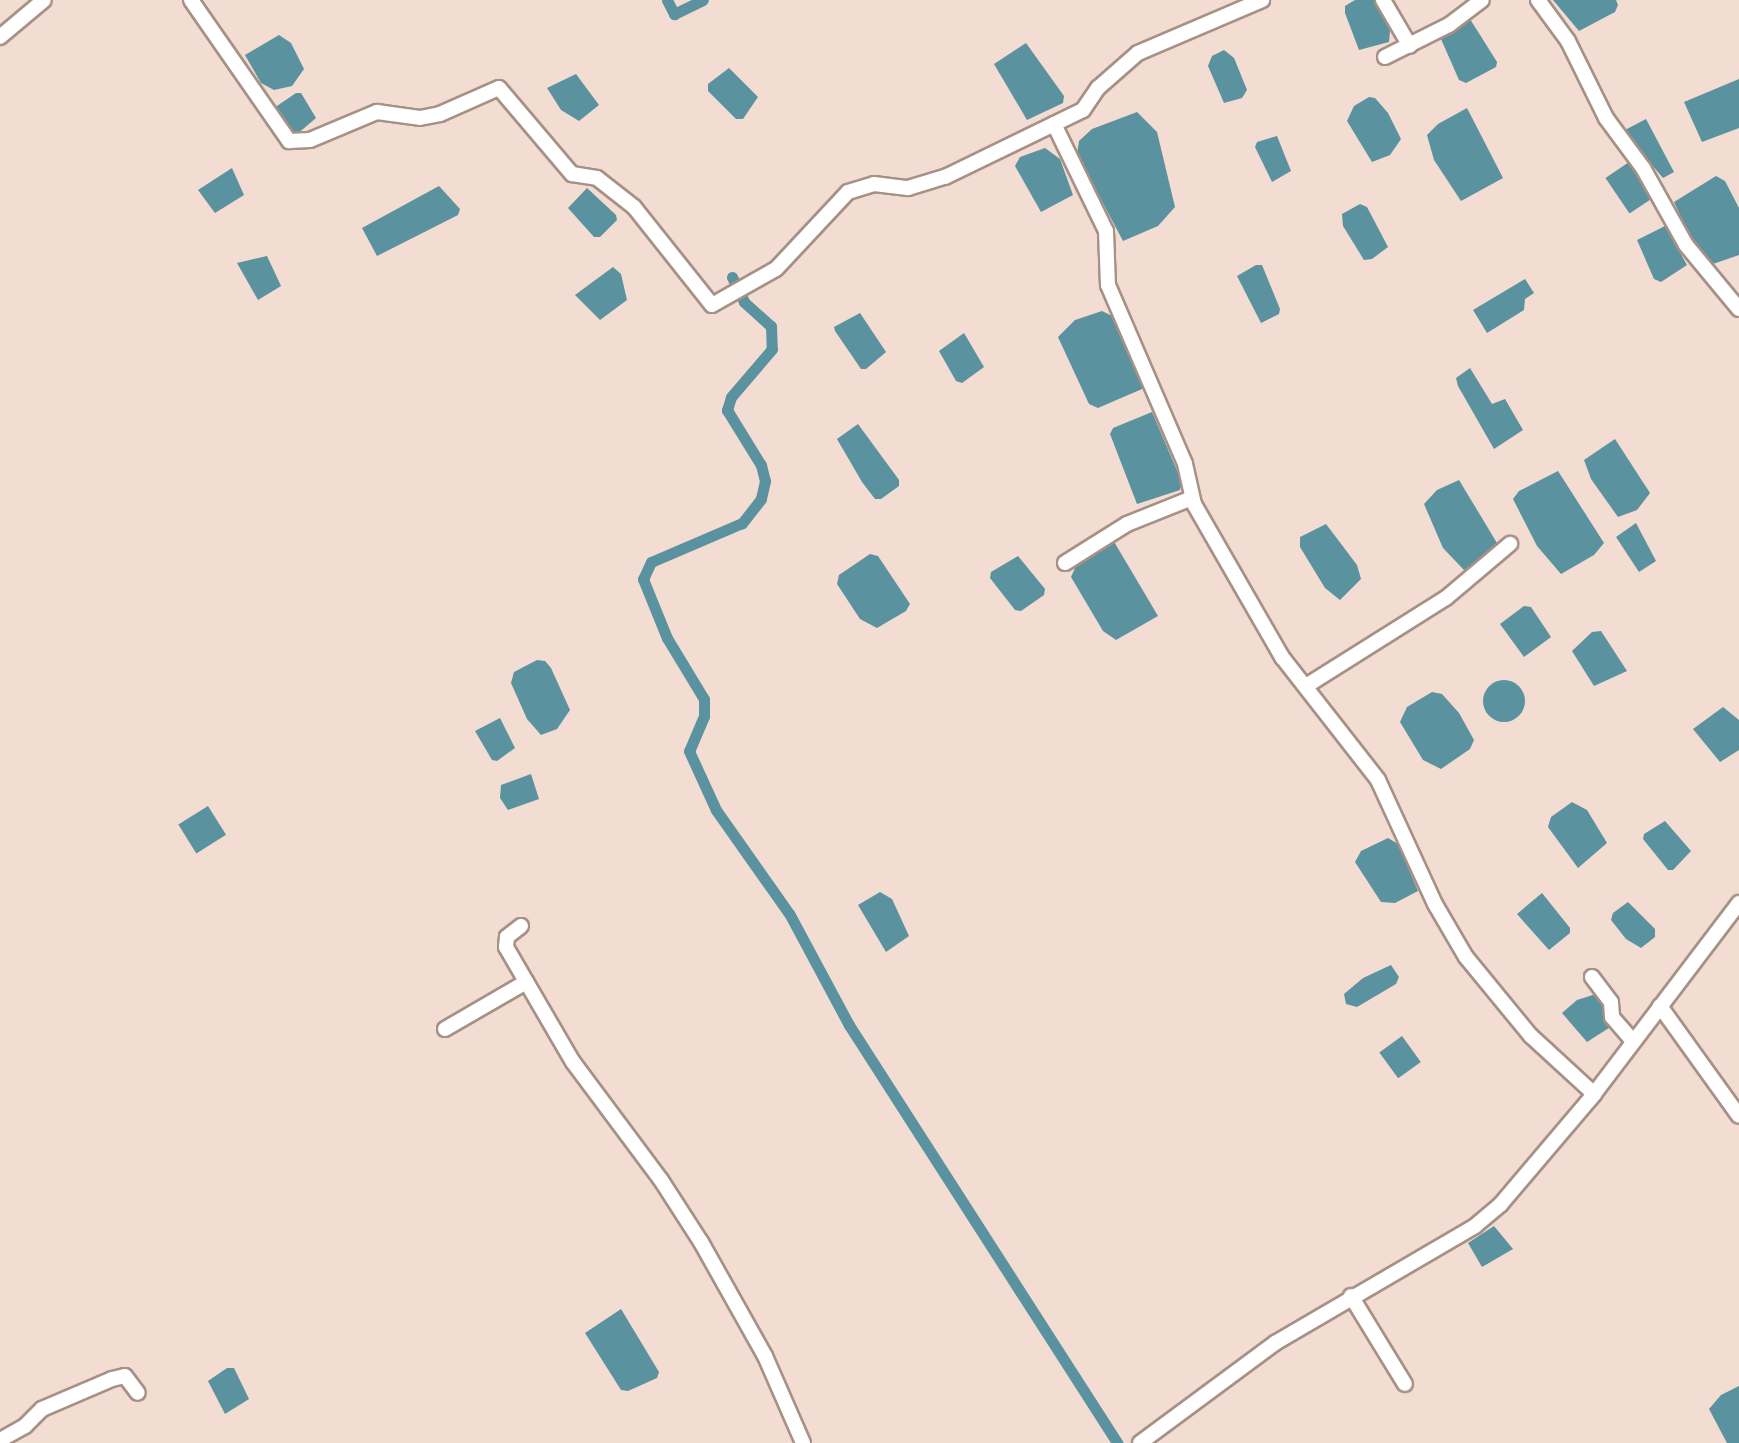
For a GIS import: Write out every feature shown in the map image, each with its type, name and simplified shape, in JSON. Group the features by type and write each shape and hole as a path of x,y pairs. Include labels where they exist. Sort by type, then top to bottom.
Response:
{"street":[{"path":"0,36 44,0"},
{"path":"190,0 289,141 310,140 377,112 420,118 440,114 499,88 572,174 596,178 634,207 712,306 751,286 790,255 848,192 874,184 922,185 1054,124 1083,110 1098,88 1138,53 1262,0"},
{"path":"1383,0 1410,46"},
{"path":"1385,57 1410,46 1482,0"},
{"path":"1538,0 1568,41 1606,118 1653,182 1686,244 1739,309"},
{"path":"1054,124 1106,231 1108,285 1185,464 1192,498 1272,641 1378,780 1435,904 1466,957 1531,1036 1594,1094"},
{"path":"1065,563 1127,524 1192,498"},
{"path":"1306,686 1446,598 1510,544"},
{"path":"1140,1443 1275,1342 1475,1226 1501,1204 1594,1094 1739,903"},
{"path":"521,926 505,940 526,982 573,1062 662,1180 708,1253 765,1356 803,1443"},
{"path":"1592,977 1611,1002 1612,1017 1634,1041"},
{"path":"445,1029 526,982"},
{"path":"1660,1006 1739,1116"},
{"path":"1351,1296 1404,1384"},
{"path":"0,1440 25,1426 42,1409 112,1379 125,1376 138,1393"}],"water":[{"path":"1355,0 1375,0 1390,31 1389,42 1359,50 1345,13 1345,6"},
{"path":"1553,0 1616,0 1618,5 1615,12 1579,31"},
{"path":"1470,19 1497,62 1496,67 1466,83 1459,80 1441,39"},
{"path":"279,35 291,43 304,69 292,86 274,90 261,83 245,55"},
{"path":"1026,43 1064,96 1063,103 1027,120 994,64"},
{"path":"1224,50 1234,58 1247,90 1242,98 1224,103 1208,66 1212,56"},
{"path":"729,68 758,97 743,119 736,119 708,91 708,84"},
{"path":"576,74 599,105 579,121 561,110 547,88"},
{"path":"1739,79 1739,128 1702,142 1684,102"},
{"path":"301,93 316,118 296,135 289,132 274,108"},
{"path":"1369,97 1375,98 1388,113 1401,139 1390,155 1372,162 1347,121 1354,106"},
{"path":"1467,108 1503,178 1461,201 1434,160 1427,135"},
{"path":"1137,112 1157,132 1175,207 1158,226 1123,241 1077,154 1079,141 1092,129"},
{"path":"1646,119 1674,172 1663,178 1623,131"},
{"path":"1277,136 1291,171 1272,182 1255,147 1257,142"},
{"path":"1045,148 1060,159 1073,195 1041,212 1015,166 1020,157"},
{"path":"1632,160 1656,196 1630,214 1605,178"},
{"path":"232,168 244,195 215,213 198,190"},
{"path":"1716,176 1725,181 1739,208 1739,255 1713,264 1693,243 1674,202"},
{"path":"439,186 460,209 458,215 377,256 362,228"},
{"path":"587,188 616,215 617,220 600,237 594,237 568,208"},
{"path":"1360,204 1367,207 1388,247 1372,259 1364,260 1343,226 1342,214"},
{"path":"1665,226 1687,265 1661,282 1654,279 1637,240"},
{"path":"267,256 281,286 258,300 237,263"},
{"path":"1262,265 1280,309 1279,314 1261,323 1237,276"},
{"path":"613,267 621,274 627,300 600,320 575,295"},
{"path":"1525,279 1534,293 1525,299 1524,310 1487,333 1473,310"},
{"path":"1102,311 1116,318 1143,382 1142,389 1098,408 1089,404 1058,337 1075,320"},
{"path":"860,313 886,352 866,369 861,369 834,327"},
{"path":"964,333 984,367 962,383 956,381 939,351"},
{"path":"1470,368 1492,404 1505,399 1523,430 1494,449 1458,386 1456,378"},
{"path":"1152,412 1182,482 1180,490 1137,504 1110,434 1113,428"},
{"path":"858,424 899,480 899,486 881,499 875,499 862,482 837,439"},
{"path":"1615,439 1650,493 1637,510 1618,517 1591,479 1584,460"},
{"path":"1558,471 1604,543 1594,555 1561,574 1537,546 1513,499 1519,491"},
{"path":"1459,480 1497,543 1490,554 1464,570 1443,548 1424,504 1437,490"},
{"path":"1636,523 1656,561 1639,572 1616,537"},
{"path":"1326,524 1357,565 1361,579 1340,600 1325,588 1300,547 1300,537"},
{"path":"1113,540 1158,616 1116,640 1103,631 1071,577 1076,566"},
{"path":"870,554 878,556 910,604 906,611 877,628 860,619 837,584 839,575"},
{"path":"1018,556 1045,589 1044,595 1021,611 1015,610 990,578 991,572"},
{"path":"1524,606 1531,607 1551,637 1524,657 1500,624"},
{"path":"1601,631 1627,671 1594,686 1572,651 1592,632"},
{"path":"537,660 545,661 551,668 570,710 557,729 541,735 527,719 511,683 514,672"},
{"path":"1504,680 1519,686 1525,701 1519,716 1504,722 1489,716 1483,701 1489,686"},
{"path":"1432,692 1442,694 1459,713 1474,740 1470,749 1441,769 1423,760 1400,722 1407,707"},
{"path":"1723,707 1739,720 1739,750 1720,762 1693,729"},
{"path":"500,718 515,748 497,761 492,760 475,731"},
{"path":"531,774 539,799 508,810 500,798 501,785"},
{"path":"1572,802 1587,810 1607,843 1578,868 1548,827 1551,817"},
{"path":"208,806 226,835 196,853 178,825"},
{"path":"1665,821 1691,851 1673,870 1668,870 1643,839 1644,834"},
{"path":"1388,838 1398,844 1418,891 1395,903 1381,902 1355,862 1361,851"},
{"path":"880,892 892,899 909,936 886,952 858,905"},
{"path":"1542,893 1570,928 1570,933 1549,950 1517,914"},
{"path":"1628,902 1655,929 1655,937 1641,948 1626,939 1611,920 1613,913"},
{"path":"1391,965 1399,977 1396,984 1357,1007 1346,1004 1344,994 1363,978"},
{"path":"1596,994 1612,1026 1587,1042 1562,1013 1577,1000"},
{"path":"1402,1036 1421,1062 1398,1078 1379,1052"},
{"path":"1494,1226 1513,1249 1482,1267 1468,1243"},
{"path":"621,1309 659,1372 657,1378 628,1391 621,1390 585,1333"},
{"path":"227,1368 234,1368 249,1399 225,1414 208,1381"},
{"path":"1739,1386 1739,1443 1727,1443 1709,1409 1721,1395"}],"waterway":[{"path":"667,0 674,14 703,0"},
{"path":"732,277 744,302 771,326 772,349 731,397 727,410 761,465 765,481 761,499 742,523 651,562 643,579 667,638 704,699 704,716 689,751 716,810 790,915 849,1025 1117,1443"}]}
